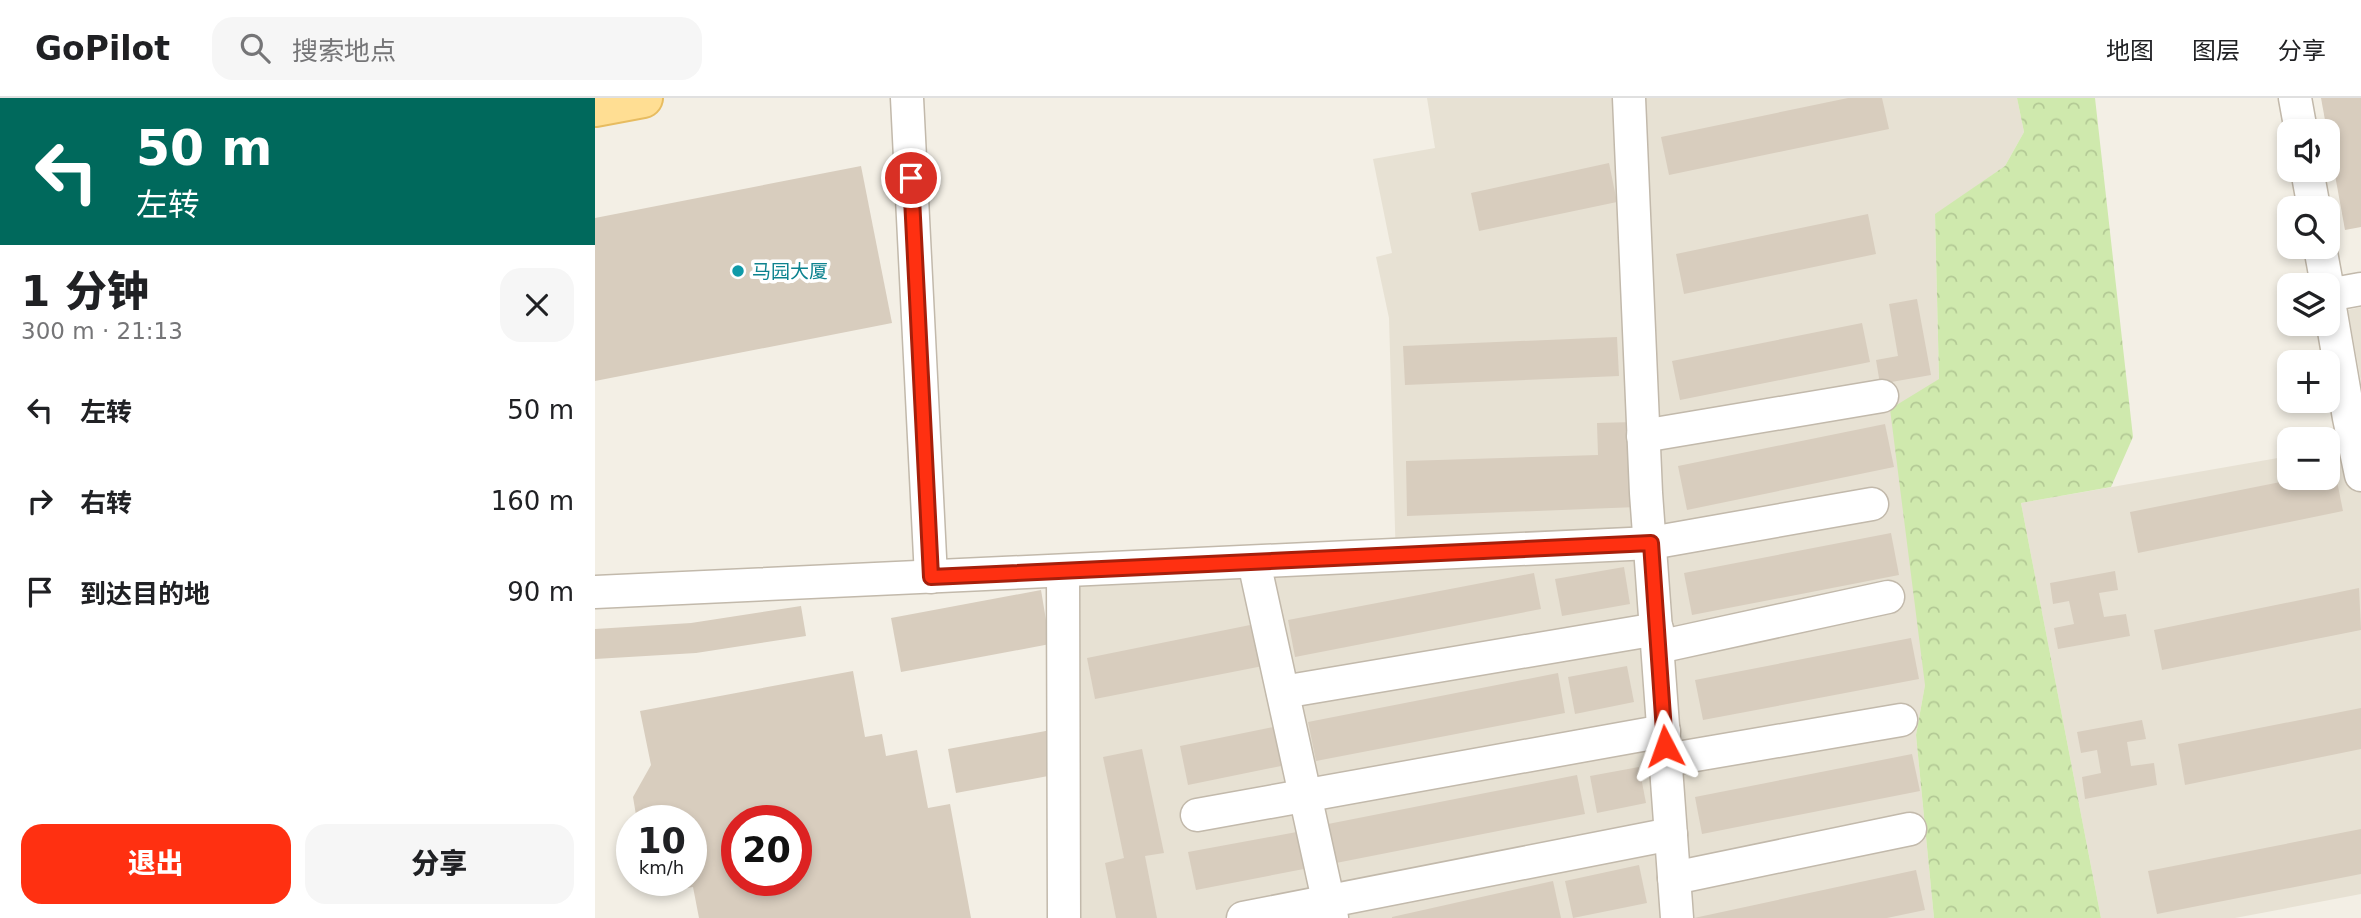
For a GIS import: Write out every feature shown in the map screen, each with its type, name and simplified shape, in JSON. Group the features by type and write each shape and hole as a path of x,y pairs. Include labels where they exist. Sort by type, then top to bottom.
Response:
{"main road":[{"path":"595,107 643,98"}],"street":[{"path":"907,98 931,577"},
{"path":"1629,98 1643,436 1677,918"},
{"path":"2295,98 2299,119"},
{"path":"2340,293 2361,289"},
{"path":"2336,336 2360,469"},
{"path":"1643,436 1882,396"},
{"path":"595,592 1651,543 1872,504"},
{"path":"1254,562 1330,909"},
{"path":"1063,571 1064,918"},
{"path":"1283,692 1658,638 1888,597"},
{"path":"1197,815 1305,795 1665,746 1901,720"},
{"path":"1674,878 1910,829"},
{"path":"1243,918 1330,909 1671,834"}],"shaded area":[{"path":"1427,98 2017,98 2024,132 2005,166 1935,215 1939,379 1925,685 1916,735 1934,918 1071,918 1070,576 1396,563 1389,318 1376,257 1392,253 1373,159 1435,148"},
{"path":"2361,307 2361,382 2348,310"},
{"path":"2361,443 2361,894 2235,918 2101,918 2021,503 2277,458 2277,490 2340,490 2340,447"}],"green space":[{"path":"2017,98 2095,98 2133,437 2111,487 2021,503 2101,918 1934,918 1916,735 1925,685 1890,409 1939,379 1935,214 2005,166 2024,132"}],"building":[{"path":"1848,98 1882,98 1889,129 1669,175 1661,137"},
{"path":"2321,98 2361,98 2361,227 2345,230 2336,182 2340,182 2340,119 2325,119"},
{"path":"1609,163 1617,202 1479,231 1471,193"},
{"name":"马园大厦","path":"861,166 892,323 595,381 595,218"},
{"path":"1868,214 1876,254 1684,294 1676,254"},
{"path":"1917,299 1931,375 1880,384 1876,360 1898,356 1889,304"},
{"path":"1862,323 1870,362 1680,400 1672,361"},
{"path":"1617,337 1619,376 1405,385 1403,346"},
{"path":"1634,422 1637,507 1407,516 1406,461 1598,455 1597,423"},
{"path":"1885,424 1894,467 1687,510 1678,466"},
{"path":"2277,483 2277,490 2339,490 2343,511 2138,553 2130,512"},
{"path":"1891,533 1899,575 1692,615 1684,573"},
{"path":"1624,567 1630,604 1562,616 1555,579"},
{"path":"2115,571 2118,590 2099,593 2104,617 2126,614 2130,636 2058,649 2054,628 2074,624 2069,601 2053,604 2050,583"},
{"path":"1534,573 1541,609 1295,657 1288,620"},
{"path":"2359,588 2361,630 2162,670 2154,630"},
{"path":"1041,590 1050,644 901,672 891,618"},
{"path":"801,606 806,636 696,653 595,659 595,629 691,623"},
{"path":"1260,623 1268,665 1095,699 1087,658"},
{"path":"1911,638 1919,679 1703,720 1695,680"},
{"path":"1627,666 1634,702 1575,714 1568,677"},
{"path":"853,671 865,737 882,734 886,756 917,750 928,808 950,804 971,918 699,918 695,896 707,896 707,805 634,805 633,797 651,765 640,711"},
{"path":"1558,673 1565,713 1316,761 1308,722"},
{"path":"2361,708 2361,749 2185,785 2178,744"},
{"path":"2142,720 2146,739 2127,742 2131,766 2154,763 2157,785 2085,799 2082,777 2101,773 2097,750 2081,753 2077,732"},
{"path":"1283,725 1291,764 1188,785 1180,746"},
{"path":"1051,730 1059,774 956,793 948,749"},
{"path":"1142,749 1164,853 1145,856 1157,918 1116,918 1105,863 1124,858 1103,757"},
{"path":"1912,754 1920,791 1702,834 1695,797"},
{"path":"1639,767 1646,803 1597,813 1590,776"},
{"path":"1577,775 1585,814 1336,863 1328,824"},
{"path":"2361,829 2361,874 2157,914 2148,871"},
{"path":"1302,831 1309,868 1196,890 1188,852"},
{"path":"1639,865 1647,903 1573,918 1565,881"},
{"path":"1916,870 1925,910 1887,918 1694,918"},
{"path":"1553,881 1561,918 1392,918 1392,917"}],"place":[{"name":"马园大厦","path":"738,271"}],"route":[{"path":"911,178 931,577 1651,543 1665,746"}]}
